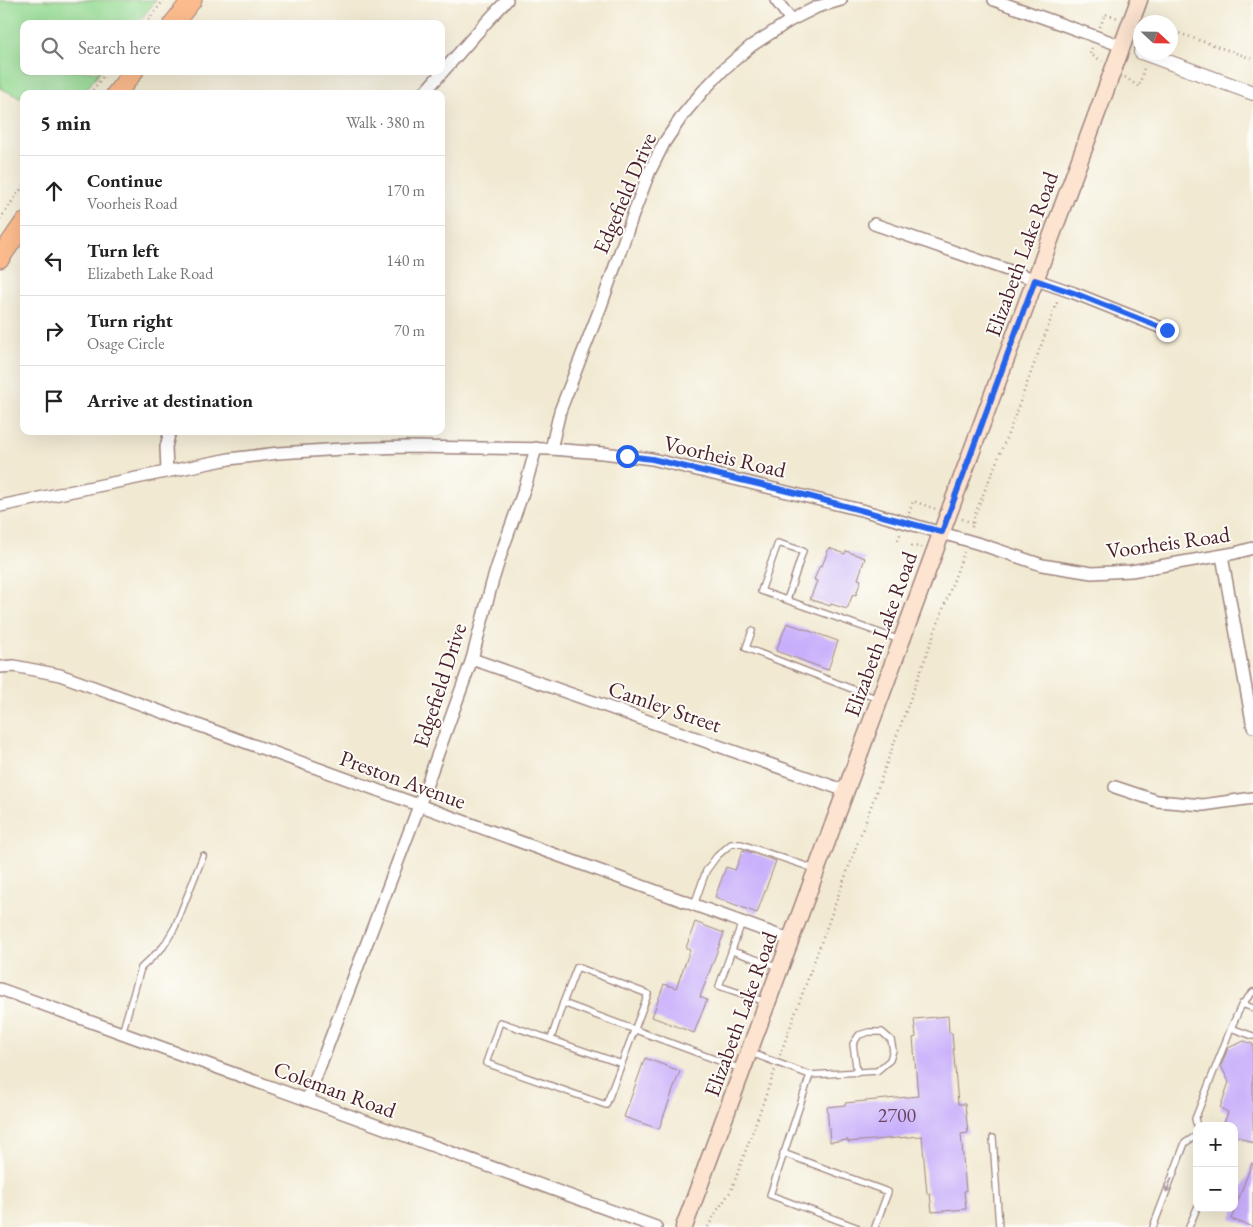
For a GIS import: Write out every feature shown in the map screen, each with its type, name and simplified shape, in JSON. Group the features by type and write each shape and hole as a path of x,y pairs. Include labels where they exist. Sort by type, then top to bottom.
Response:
{"highway":[{"path":"175,20 192,0"},
{"path":"119,90 131,75"},
{"path":"1,253 20,228"}],"main road":[{"name":"Elizabeth Lake Road","path":"685,1227 1139,0"}],"street":[{"path":"445,69 507,0"},
{"path":"776,0 790,20"},
{"name":"Edgefield Drive","path":"551,449 560,411 601,306 649,173 664,143 683,115 703,91 725,68 751,46 790,20 817,7 841,0"},
{"path":"994,0 1133,49"},
{"path":"1163,60 1253,93"},
{"path":"427,90 440,75"},
{"path":"874,224 1061,288 1167,330"},
{"path":"167,471 166,447 169,435"},
{"name":"Voorheis Road","path":"0,506 167,471 229,459 268,454 344,448 536,448 603,452 652,459 804,495 942,532 1042,565 1092,573 1132,571 1222,556 1253,548"},
{"name":"Edgefield Drive","path":"307,1100 419,806 472,659 494,576 526,484 536,448"},
{"path":"1222,556 1253,726"},
{"name":"Camley Street","path":"472,659 846,791"},
{"name":"Preston Avenue","path":"0,667 14,666 60,675 791,940"},
{"path":"1115,787 1157,801 1203,805 1253,798"},
{"name":"Coleman Road","path":"0,989 656,1227"}],"lane":[{"path":"787,600 803,551 778,543 761,591 902,640"},
{"path":"752,631 746,648 880,700"},
{"path":"694,905 706,870 716,856 731,844 741,844 817,870"},
{"path":"122,1034 142,968 163,947 175,927 203,856"},
{"path":"742,922 719,986 768,1003"},
{"path":"732,951 780,968"},
{"path":"551,1039 576,967 648,994 636,1030 606,1105 486,1063 500,1022 622,1064"},
{"path":"1196,1122 1195,1119 1230,1028 1242,1004 1253,992"},
{"path":"564,1003 743,1069"},
{"path":"1242,1004 1253,1008"},
{"path":"1230,1028 1253,1036"},
{"path":"749,1052 810,1075 857,1073 877,1071 890,1060 893,1050 891,1040 882,1032 870,1032 859,1035 853,1044 857,1073"},
{"path":"810,1075 770,1195 856,1227"},
{"path":"993,1138 999,1227"},
{"path":"1153,1227 1185,1143 1193,1138"},
{"path":"783,1154 888,1192 874,1227"},
{"path":"1189,1227 1195,1212"}],"path":[{"path":"148,20 164,0"},
{"path":"1178,33 1253,59"},
{"path":"93,90 104,75"},
{"path":"0,220 20,192"},
{"path":"973,523 1041,348 1061,288"},
{"path":"708,1227 731,1191 964,552"}],"green space":[{"path":"0,0 156,0 140,20 20,20 20,75 97,75 86,90 20,90 20,97 0,88"}],"building":[{"path":"829,548 845,554 846,551 865,558 858,579 861,580 856,595 853,594 847,609 831,604 830,606 810,599 817,581 814,580"},
{"path":"787,623 838,641 828,670 776,651"},
{"path":"743,850 776,861 757,913 715,897 726,867 735,870"},
{"path":"695,922 724,933 700,997 707,1000 694,1033 652,1017 664,984 676,988 690,950 686,948"},
{"path":"948,1016 949,1033 952,1033 958,1104 965,1104 968,1133 961,1134 966,1209 932,1212 930,1194 927,1194 922,1136 830,1142 827,1107 845,1105 845,1103 918,1096 913,1038 916,1037 914,1019"},
{"path":"1244,1041 1253,1044 1253,1143 1238,1137 1238,1122 1224,1122 1228,1112 1220,1108 1229,1082 1221,1066 1228,1048"},
{"path":"645,1058 680,1071 659,1129 624,1117"},
{"path":"1253,1163 1253,1227 1231,1219 1234,1212 1238,1212 1238,1200"}],"route":[{"path":"627,456 652,459 804,495 942,532 1035,280 1074,293 1167,330"}]}
